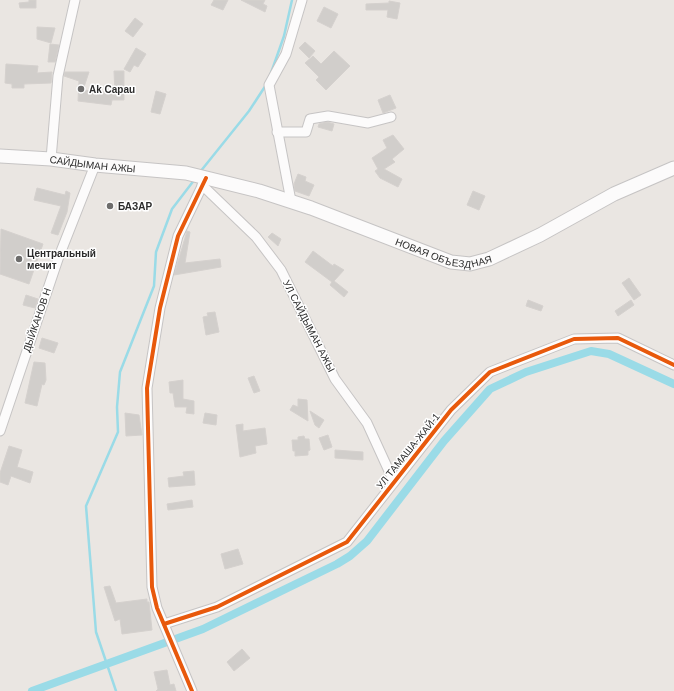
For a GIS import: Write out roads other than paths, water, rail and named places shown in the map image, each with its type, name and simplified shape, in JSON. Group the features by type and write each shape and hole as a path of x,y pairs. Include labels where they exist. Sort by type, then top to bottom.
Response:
{"main road":[{"name":"САЙДЫМАН АЖЫ","path":"0,156 51,159 95,166 186,173 204,180"},
{"name":"НОВАЯ ОБЪЕЗДНАЯ","path":"204,180 259,191 290,201 451,262 470,264 489,259 540,235 614,194 674,168"}],"street":[{"path":"51,159 58,76 75,0"},
{"path":"290,201 269,85 286,54 302,0"},
{"path":"277,132 306,132 310,119 328,116 368,123 391,117"},
{"name":"ДЫЙКАНОВ Н","path":"0,431 58,259 95,166"},
{"path":"192,691 164,625 152,587 147,388 160,308 178,236 204,180"},
{"name":"УЛ САЙДЫМАН АЖЫ","path":"204,180 256,238 281,270 335,379 367,423 394,482"},
{"name":"УЛ ТАМАША-ЖАЙ-1","path":"164,625 217,607 346,542 451,410 490,372 574,339 618,338 674,365"}],"waterway":[{"path":"271,73 284,36 292,0"},
{"path":"200,172 249,111 266,85"},
{"path":"116,691 96,632 86,506 118,432 117,407 120,372 154,286 156,252 172,209 195,179"},
{"path":"32,691 203,629 337,564 350,556 367,541 444,441 490,389 526,372 591,351 609,354 674,384"}],"place":[{"name":"Ak Capau","path":"81,89"},
{"name":"БАЗАР","path":"110,206"},
{"name":"Центральный мечит","path":"19,259"}]}
